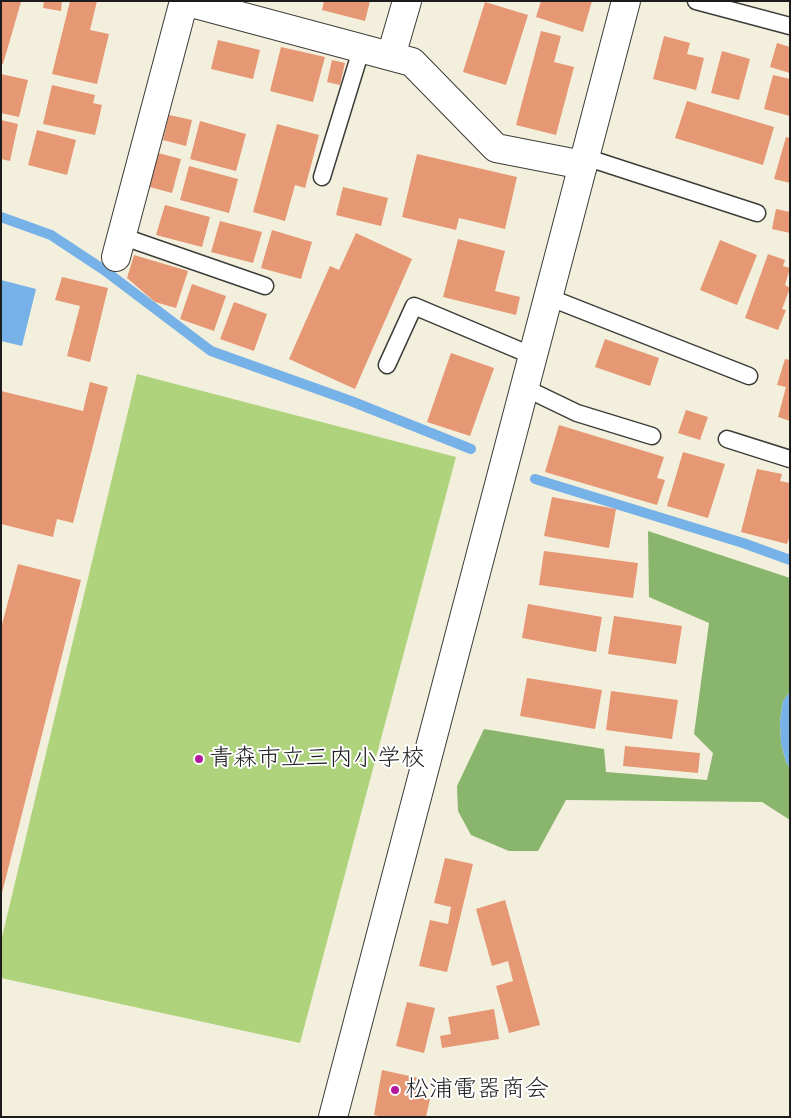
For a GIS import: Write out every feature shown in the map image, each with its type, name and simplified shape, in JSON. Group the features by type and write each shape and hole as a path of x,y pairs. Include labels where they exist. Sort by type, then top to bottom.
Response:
{"street":[{"path":"118,246 184,1 362,47 412,62 496,148 584,161"},
{"path":"391,56 407,1"},
{"path":"334,1117 626,1"}],"lane":[{"path":"696,1 790,26"},
{"path":"322,177 362,47"},
{"path":"584,161 757,213"},
{"path":"118,246 265,286"},
{"path":"548,297 749,376"},
{"path":"387,366 414,306 533,356"},
{"path":"525,388 577,413 652,436"},
{"path":"727,439 790,459"}],"green space":[{"name":"青森市立三内小学校","path":"137,374 456,457 300,1043 1,978 1,941"},
{"path":"648,531 790,578 790,692 783,701 780,721 781,743 790,769 790,820 762,802 566,800 538,851 509,851 471,835 458,811 457,786 484,729 604,749 606,772 707,780 713,753 694,734 709,623 649,597"}],"water":[{"path":"1,280 36,289 22,346 1,341"},
{"path":"790,692 790,769 781,743 780,721 783,701"}],"building":[{"path":"1,1 21,2 3,64 1,64"},
{"path":"44,1 62,1 61,11 43,8"},
{"path":"70,1 97,1 90,30 109,34 97,84 52,74"},
{"path":"324,1 370,1 365,21 322,10"},
{"path":"541,1 592,1 583,32 536,17"},
{"path":"485,2 528,15 506,85 463,72"},
{"path":"541,31 561,36 554,62 574,67 556,135 516,125"},
{"path":"664,36 690,43 687,54 704,58 696,90 653,79"},
{"path":"218,40 260,50 253,79 211,69"},
{"path":"777,43 790,47 790,73 770,67"},
{"path":"281,47 325,57 313,102 270,91"},
{"path":"722,51 750,59 739,100 711,93"},
{"path":"332,60 345,63 340,85 327,82"},
{"path":"1,74 28,80 19,117 1,113"},
{"path":"773,75 790,79 790,116 764,109"},
{"path":"52,85 95,95 93,103 102,105 95,135 43,124"},
{"path":"687,101 774,127 763,165 675,138"},
{"path":"169,115 192,120 186,146 163,140"},
{"path":"1,120 18,124 10,161 1,159"},
{"path":"200,121 246,134 236,171 190,159"},
{"path":"277,124 319,135 305,188 295,185 285,221 253,212"},
{"path":"37,130 76,140 67,175 28,165"},
{"path":"786,137 790,138 790,183 774,179"},
{"path":"154,152 181,159 172,193 146,186"},
{"path":"417,154 517,177 505,229 459,218 456,230 402,217"},
{"path":"189,166 238,179 229,213 180,200"},
{"path":"343,187 388,198 381,226 336,215"},
{"path":"165,205 210,217 202,247 156,235"},
{"path":"776,209 790,212 790,233 772,229"},
{"path":"220,221 262,232 253,263 211,252"},
{"path":"272,230 312,242 301,279 261,268"},
{"path":"356,233 412,259 355,389 289,359 330,266 339,270"},
{"path":"458,239 505,251 495,291 520,297 516,315 443,297"},
{"path":"720,240 757,255 737,305 700,290"},
{"path":"768,254 785,260 783,266 790,268 785,285 790,288 782,309 786,310 778,330 745,318"},
{"path":"134,255 188,271 176,308 155,302 127,278"},
{"path":"62,277 108,288 90,362 67,356 80,306 55,300"},
{"path":"192,284 226,296 214,331 180,319"},
{"path":"234,302 267,314 254,351 220,339"},
{"path":"605,339 659,358 650,386 595,367"},
{"path":"451,353 494,368 470,436 427,422"},
{"path":"785,359 790,360 790,421 778,417 786,387 777,385"},
{"path":"90,382 108,387 73,523 57,519 53,537 1,524 1,391 83,411"},
{"path":"686,410 708,417 700,440 678,433"},
{"path":"559,425 664,457 657,478 665,480 657,505 545,472"},
{"path":"683,452 725,464 708,518 667,506"},
{"path":"757,469 782,474 780,481 790,483 790,535 787,544 741,532"},
{"path":"552,497 616,509 609,548 544,536"},
{"path":"544,551 638,563 633,598 539,585"},
{"path":"18,564 81,580 2,893 1,628"},
{"path":"528,604 602,617 596,652 522,638"},
{"path":"614,616 682,626 676,664 608,654"},
{"path":"527,678 602,690 595,729 520,716"},
{"path":"611,691 678,700 672,739 606,730"},
{"path":"625,746 700,753 698,773 623,766"},
{"path":"445,858 473,864 447,972 419,966 430,920 448,924 451,907 434,903"},
{"path":"505,900 540,1025 509,1033 496,986 513,981 508,961 492,966 476,909"},
{"path":"407,1002 435,1008 424,1053 396,1046"},
{"path":"494,1009 499,1039 442,1048 440,1036 451,1034 448,1017"},
{"path":"382,1070 423,1079 420,1097 430,1099 426,1117 384,1117 374,1115"}],"waterway":[{"path":"1,217 51,235 104,270 211,351 351,401 471,449"},
{"path":"535,479 743,543 790,560"}],"place":[{"name":"青森市立三内小学校","path":"199,759"},
{"name":"松浦電器商会","path":"395,1090"}]}
